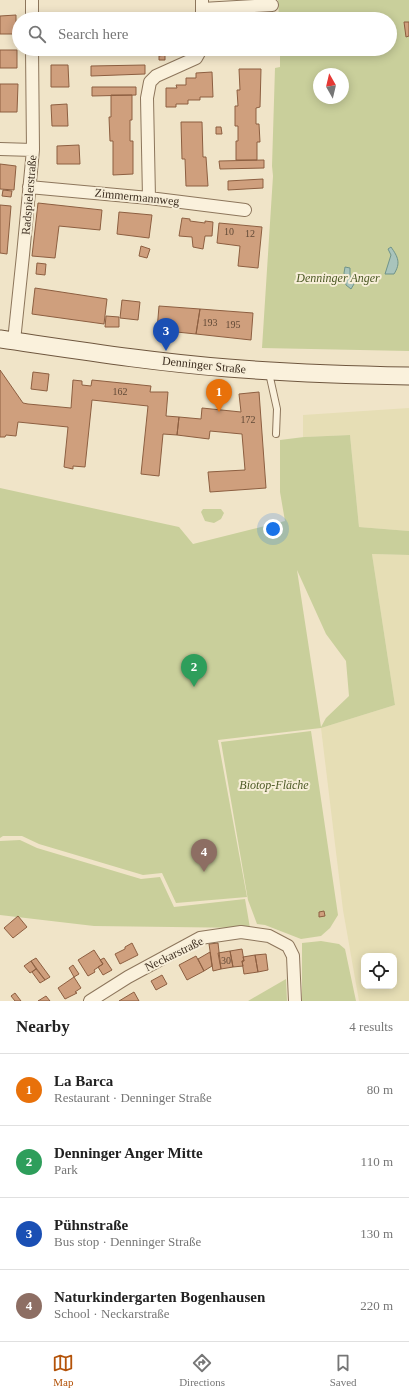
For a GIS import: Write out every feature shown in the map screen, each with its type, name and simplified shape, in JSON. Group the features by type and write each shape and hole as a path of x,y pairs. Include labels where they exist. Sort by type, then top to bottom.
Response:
{"street":[{"path":"32,0 32,12"},
{"path":"202,10 272,5"},
{"name":"Radspielerstraße","path":"7,340 30,186 33,150 32,56"},
{"path":"149,198 147,98 150,82 156,76 196,58 197,56"},
{"path":"0,149 33,150"},
{"name":"Zimmermannweg","path":"30,186 149,198 245,210"},
{"name":"Denninger Straße","path":"7,340 163,362 269,371 409,376"},
{"name":"Neckarstraße","path":"90,1001 128,977 200,938 241,932 269,936 288,946 293,956 295,1001"}],"lane":[{"path":"269,371 277,409 276,434"}],"shaded area":[{"path":"409,408 409,531 359,527 350,435 303,437 303,415"},
{"path":"372,554 409,555 409,1001 359,1001 343,910 321,728 395,705"}],"green space":[{"name":"Denninger Anger","path":"278,0 409,0 409,351 262,348 273,176 275,68 280,67 280,56 397,56 397,12 279,12"},
{"path":"350,435 359,527 409,531 409,555 372,554 395,705 321,728 218,740 247,897 176,903 162,873 143,875 39,844 22,836 3,836 0,838 0,488 179,527 193,544 285,521 280,492 280,440 304,437","holes":["297,570 326,634 346,661 349,696 326,718 321,727"]},
{"path":"203,509 221,509 224,513 221,519 214,523 205,521 201,512"},
{"name":"Biotop-Fläche","path":"311,731 338,915 330,928 321,936 301,939 265,925 257,924 248,900 221,742"},
{"path":"20,840 37,848 141,879 160,877 174,907 245,899 250,928 94,926 0,915 0,841"},
{"path":"321,941 339,944 345,949 356,1001 302,1001 302,943"},
{"path":"286,979 287,1001 248,1001"}],"water":[{"path":"391,247 397,257 398,263 394,274 385,274 391,255 388,249"},
{"path":"345,267 350,268 350,276 354,284 351,289 346,285 344,273"}],"building":[{"path":"12,15 12,34 0,34 0,16"},
{"path":"404,22 409,22 409,36 406,37"},
{"path":"0,50 12,50 12,56 17,56 17,68 0,68"},
{"path":"159,56 165,56 165,60 159,60"},
{"path":"51,65 68,65 69,87 51,87"},
{"path":"145,65 145,74 91,76 91,66"},
{"path":"239,69 261,69 260,107 256,108 256,124 259,124 260,142 257,142 257,160 236,160 238,126 235,126 235,106 238,106 237,90 240,90"},
{"path":"212,72 213,97 200,97 200,100 188,100 188,104 176,104 176,107 166,107 166,88 177,88 176,85 186,85 186,78 196,78 196,73"},
{"path":"0,84 18,84 17,112 0,112"},
{"path":"92,87 136,87 136,95 92,96"},
{"path":"111,95 132,95 130,141 133,141 133,174 113,175 113,141 110,141 109,117 111,117"},
{"path":"67,104 68,126 52,126 51,105"},
{"path":"181,122 202,122 203,157 206,157 208,186 186,186 185,159 182,159"},
{"path":"216,127 221,127 222,134 216,134"},
{"path":"79,145 80,164 57,164 57,146"},
{"path":"264,160 264,168 220,169 219,161"},
{"path":"0,164 16,166 14,190 0,189"},
{"path":"263,179 263,188 228,190 228,181"},
{"path":"3,190 12,191 11,197 2,196"},
{"path":"38,203 102,210 100,230 59,226 55,258 32,256"},
{"path":"0,205 11,206 7,254 0,253"},
{"path":"119,212 152,215 149,238 117,234"},
{"path":"182,218 190,219 190,221 205,223 205,221 213,222 212,236 205,236 203,249 193,247 192,237 179,236"},
{"path":"219,223 262,227 258,268 238,266 240,246 217,243"},
{"path":"141,246 150,249 147,258 139,256"},
{"path":"37,263 46,264 45,275 36,274"},
{"path":"35,288 107,299 104,324 32,314"},
{"path":"122,300 140,302 138,320 120,318"},
{"path":"159,306 200,309 196,334 157,330"},
{"path":"200,309 253,313 251,340 196,334"},
{"path":"106,316 119,317 119,327 105,327"},
{"path":"0,370 23,403 28,404 71,408 73,380 82,381 82,385 91,386 92,380 151,386 150,392 168,392 166,416 179,417 177,435 163,434 159,476 141,474 148,406 92,400 85,467 73,466 73,469 64,467 68,427 18,422 16,436 6,435 5,437 0,437"},
{"path":"33,372 49,374 47,391 31,389"},
{"path":"259,392 266,488 210,492 208,472 245,470 242,434 210,431 209,439 177,435 179,417 201,419 202,408 241,412 239,394"},
{"path":"324,911 325,916 319,917 319,912"},
{"path":"18,916 27,927 13,938 4,928"},
{"path":"132,943 138,955 120,964 115,954 125,949 125,947"},
{"path":"218,943 221,969 213,971 209,944"},
{"path":"242,949 244,961 242,961 243,966 233,967 230,951"},
{"path":"94,950 103,964 94,970 95,972 88,976 78,960"},
{"path":"230,951 233,967 221,969 218,953"},
{"path":"210,952 212,966 204,971 198,959"},
{"path":"266,954 268,970 258,972 255,955"},
{"path":"255,955 258,972 244,974 242,961 244,961 243,957"},
{"path":"196,956 204,971 187,980 179,965"},
{"path":"36,958 50,977 45,980 31,961"},
{"path":"104,958 112,970 103,975 98,967 103,964 100,960"},
{"path":"31,961 36,969 30,973 24,966"},
{"path":"73,965 79,974 74,977 69,968"},
{"path":"36,969 45,980 40,983 32,972"},
{"path":"162,975 167,984 156,990 151,981"},
{"path":"74,977 81,988 75,992 77,993 65,999 58,988"},
{"path":"134,992 139,1001 119,1001"},
{"path":"15,993 21,1001 15,1001 11,996"},
{"path":"46,996 50,1001 38,1001"}],"place":[{"name":"Pühnstraße","path":"166,351"},
{"name":"La Barca","path":"219,412"},
{"name":"Denninger Anger Mitte","path":"194,687"},
{"name":"Naturkindergarten Bogenhausen","path":"204,872"}]}
